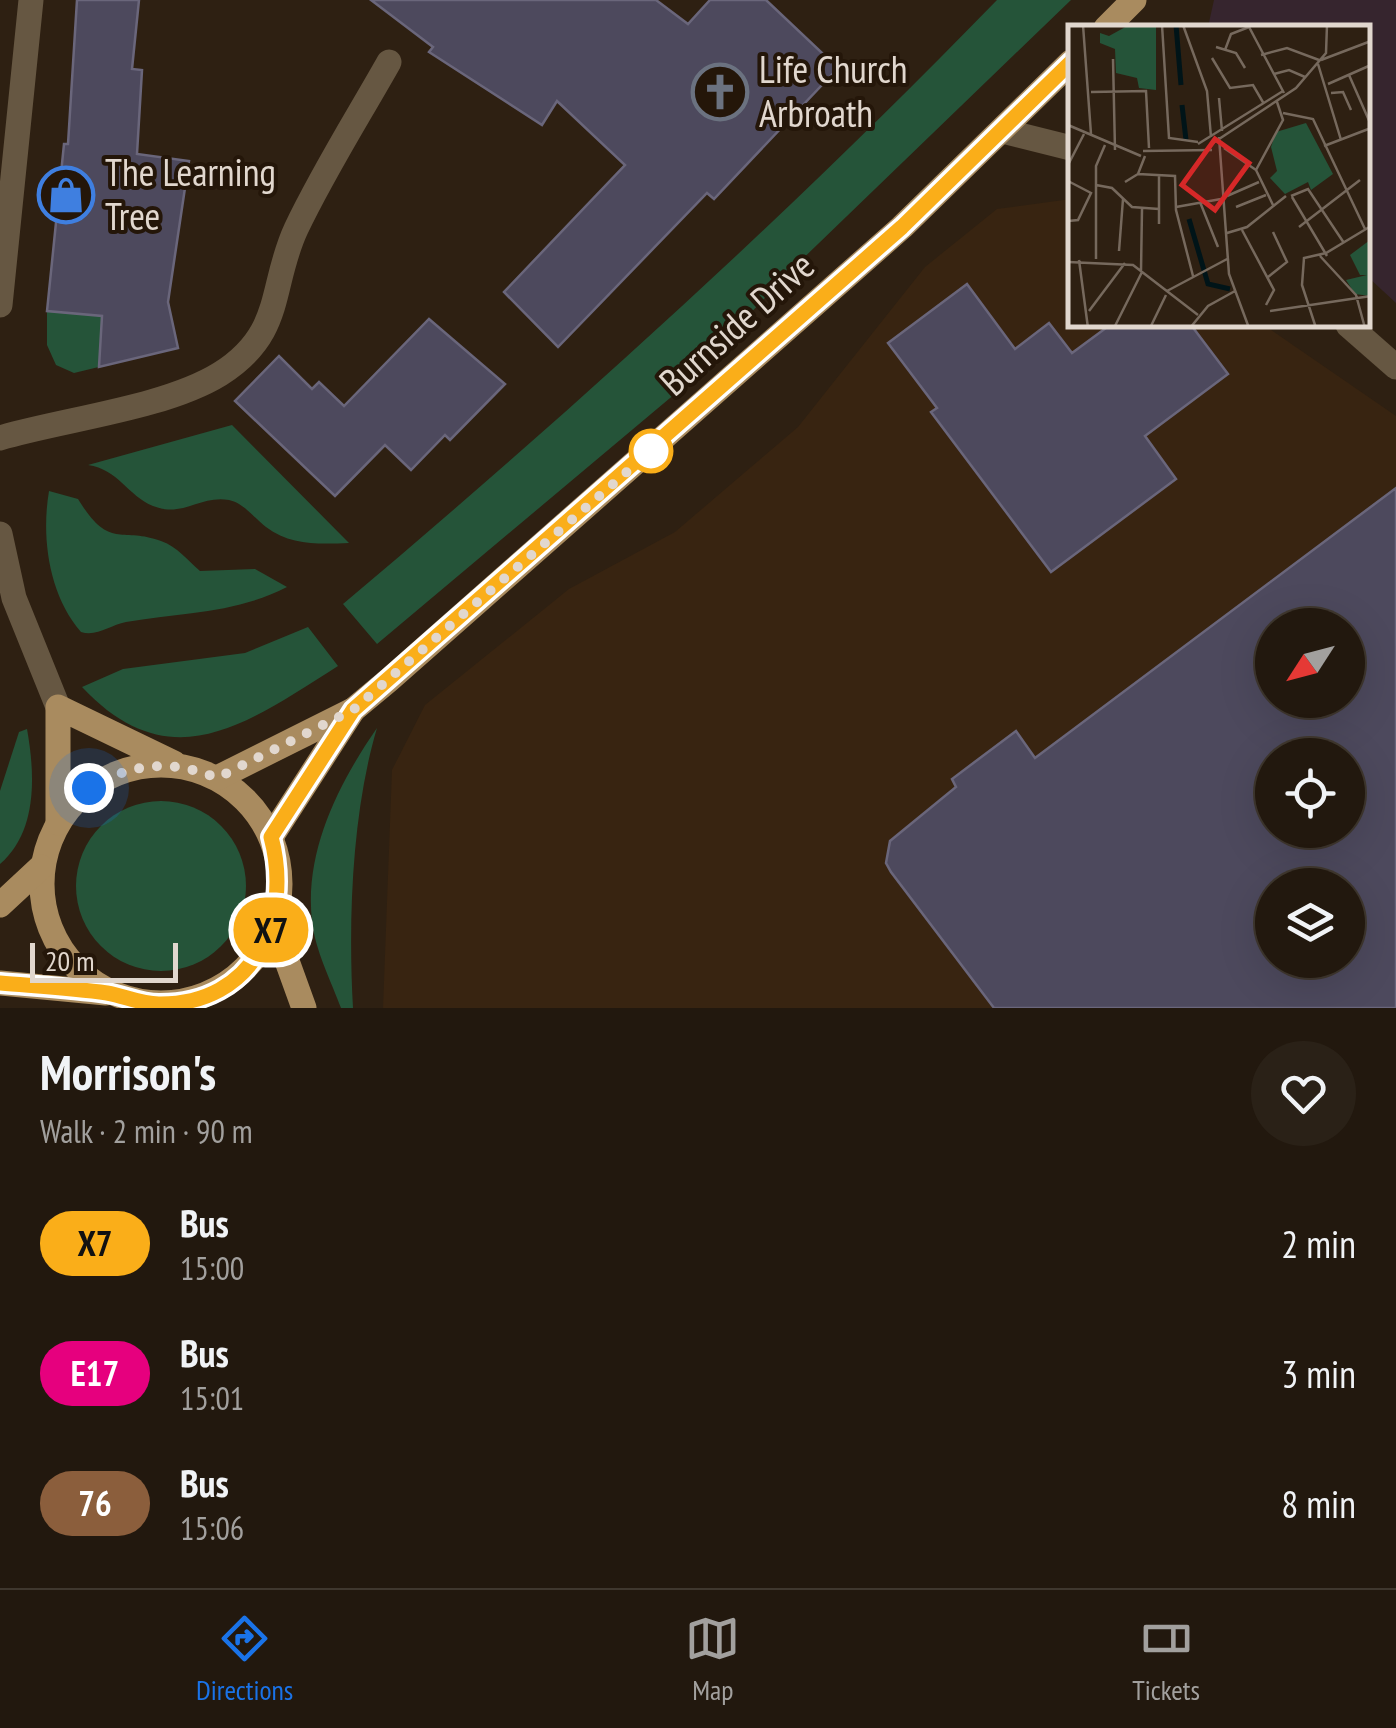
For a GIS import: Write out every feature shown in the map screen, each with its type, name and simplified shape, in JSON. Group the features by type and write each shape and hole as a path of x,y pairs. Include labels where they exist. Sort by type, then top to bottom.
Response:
{"main road":[{"path":"1109,25 1134,0"},
{"name":"Burnside Drive","path":"217,778 353,710 638,463 1003,131 1068,65"},
{"path":"0,983 111,994 165,1006 190,1001 218,990 241,973 274,925 280,896 279,866 271,837 258,814 217,778 178,765 58,707 58,823"},
{"name":"Burnside Drive","path":"271,837 353,710"},
{"path":"111,994 79,972 55,942 42,906 41,867 58,823 89,788 116,772 146,765 178,765"},
{"path":"0,904 41,867"},
{"path":"274,925 304,1008"}],"street":[{"path":"0,305 31,0"},
{"path":"0,438 180,392 222,373 256,341 272,317 294,232 389,62"},
{"path":"1003,131 1068,147"},
{"path":"1352,328 1396,366"},
{"path":"0,534 14,598 58,707"}],"shaded area":[{"path":"1214,0 1396,0 1396,303 1371,280 1371,25 1208,25"},
{"path":"1068,199 1068,328 1268,328 1396,416 1396,1008 383,1008 392,770 425,705 569,589 675,532 798,427 925,267 997,209"}],"green space":[{"path":"997,0 1071,0 790,271 676,393 377,644 343,604 678,310 839,158"},
{"path":"47,311 102,316 100,349 111,364 74,373 56,365 47,345"},
{"path":"232,425 349,543 285,538 229,500 173,509 153,506 115,477 88,465"},
{"path":"49,491 78,499 108,531 167,544 200,571 255,569 287,587 228,607 81,632 61,601 50,565 46,528"},
{"path":"308,627 338,666 273,707 210,734 178,737 147,732 115,716 82,687 123,669 245,653"},
{"path":"377,728 357,830 351,939 353,1008 341,1008 314,932 313,869 327,819"},
{"path":"27,729 32,764 31,801 21,835 0,864 0,791 19,732"},
{"path":"161,801 193,808 221,826 239,854 246,886 239,918 221,946 193,964 161,971 129,964 101,946 83,918 76,886 83,854 101,826 129,808"}],"building":[{"path":"77,0 139,0 132,69 142,70 137,154 189,161 168,302 178,348 99,367 102,316 47,311 64,144 68,144"},
{"path":"371,0 656,0 688,24 710,0 766,0 838,68 714,199 707,193 558,347 504,292 625,165 557,101 542,125 429,52 433,47"},
{"path":"967,284 1015,349 1049,323 1072,353 1106,328 1193,328 1228,374 1145,436 1176,479 1051,572 931,412 937,408 888,343"},
{"path":"429,319 505,384 450,440 445,435 411,470 385,445 335,496 235,401 279,356 312,389 319,382 344,406"},
{"path":"1396,488 1396,1008 994,1008 886,863 890,841 956,787 952,779 1016,731 1035,758"}],"bus line":[{"name":"X7","path":"0,983 111,994 135,1002 161,1004 190,1001 218,990 241,973 260,951 274,925 280,896 279,866 271,837 353,710 902,227 1068,65"}],"place":[{"name":"Life Church Arbroath","path":"720,92"},
{"name":"The Learning Tree","path":"66,195"}],"route":[{"path":"89,788 116,772 146,765 178,765 217,778 353,710 651,451"}]}
